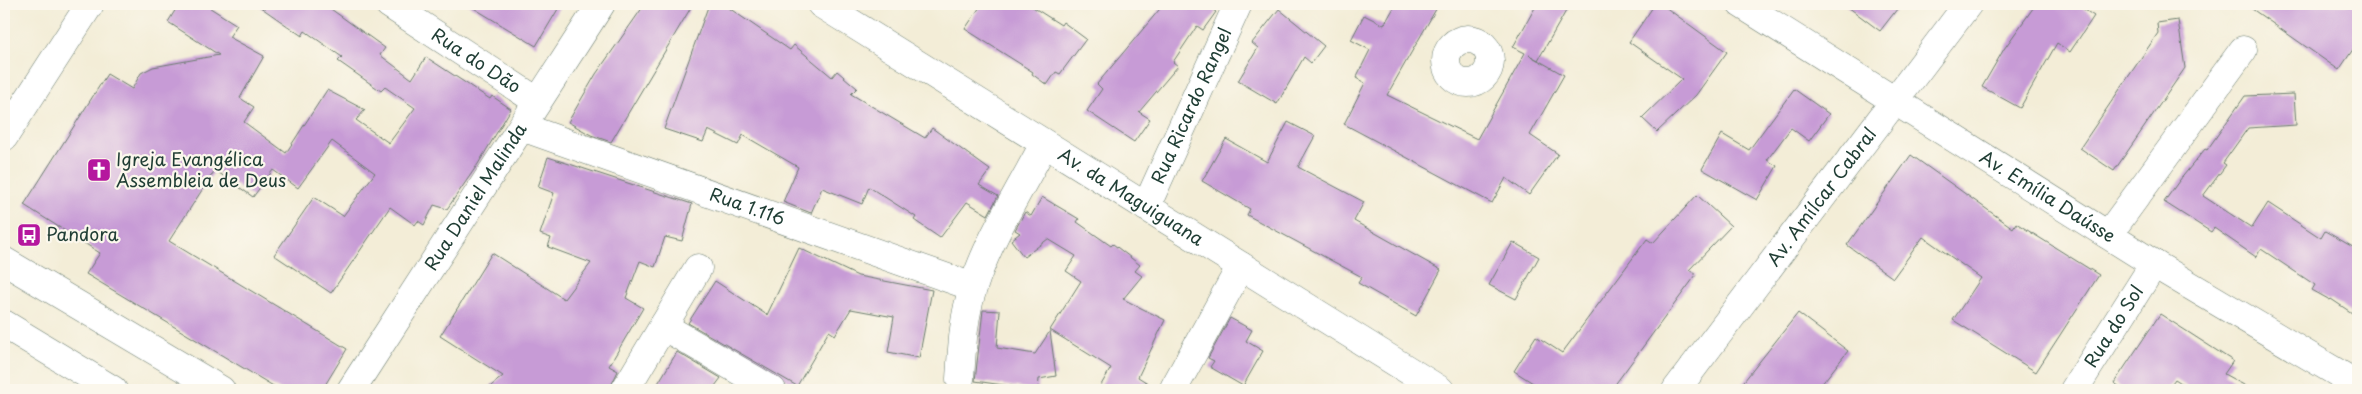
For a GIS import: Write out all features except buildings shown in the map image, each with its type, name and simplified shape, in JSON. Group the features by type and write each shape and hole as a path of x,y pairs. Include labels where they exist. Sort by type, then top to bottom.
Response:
{"street":[{"path":"4,137 90,4"},
{"name":"Rua do Dão","path":"389,4 538,101"},
{"name":"Rua Daniel Malinda","path":"351,390 601,4"},
{"name":"Av. da Maguiguana","path":"821,4 914,60 1044,144 1440,390"},
{"name":"Rua Ricardo Rangel","path":"1146,207 1238,4"},
{"name":"Av. Emília Daússe","path":"1741,4 2154,264 2358,385"},
{"name":"Av. Amílcar Cabral","path":"1676,390 1968,4"},
{"path":"2108,235 2243,50"},
{"name":"Rua 1.116","path":"522,127 973,287"},
{"path":"960,379 964,323 973,287 991,246 1044,144"},
{"path":"4,261 221,390"},
{"name":"Rua do Sol","path":"2074,390 2154,264"},
{"path":"1174,388 1241,266"},
{"path":"624,390 698,268"},
{"path":"4,324 113,390"},
{"path":"663,326 772,390"}],"place":[{"name":"Igreja Evangélica Assembleia de Deus","path":"99,170"},
{"name":"Pandora","path":"29,235"}]}
